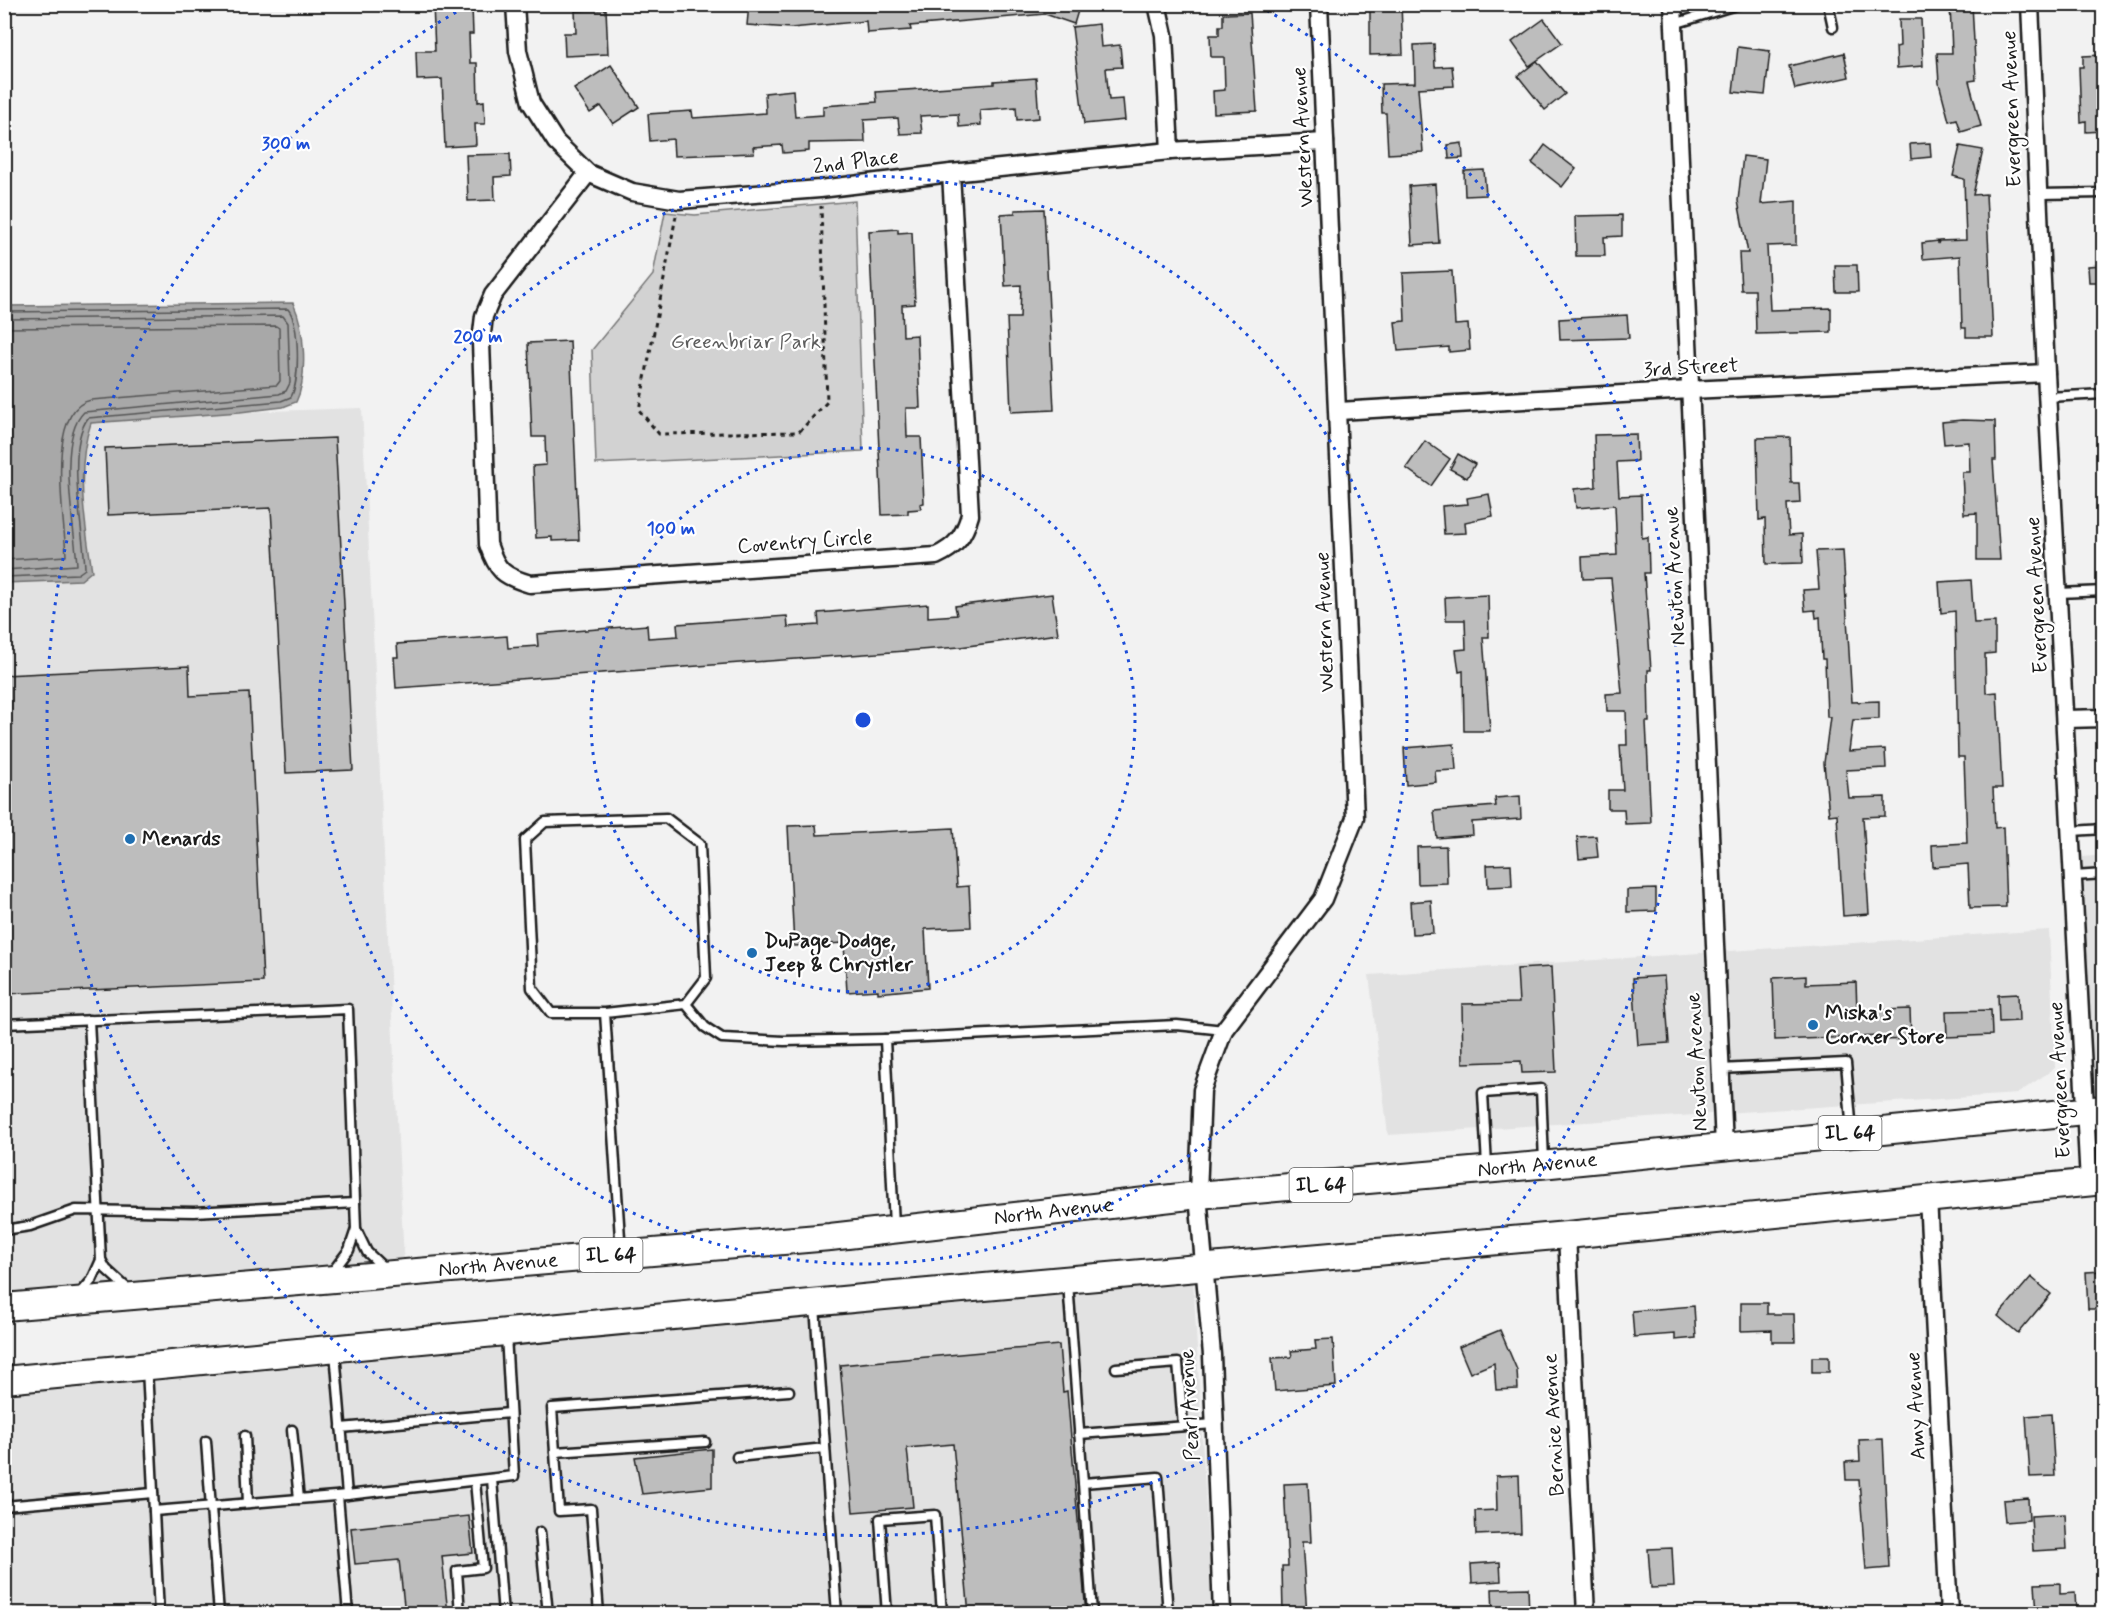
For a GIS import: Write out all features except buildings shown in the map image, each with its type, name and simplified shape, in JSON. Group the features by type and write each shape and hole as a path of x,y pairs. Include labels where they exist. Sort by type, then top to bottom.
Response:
{"main road":[{"name":"North Avenue","path":"4,1307 894,1230 1198,1195 1544,1165 2093,1110"},
{"path":"4,1380 815,1302 1567,1235 1928,1197 2096,1182"}],"street":[{"name":"2nd Place","path":"515,4 518,51 531,103 556,142 588,173 632,192 679,200 820,189 1170,151 1325,142"},
{"path":"1157,4 1164,35 1170,151"},
{"name":"Western Avenue","path":"1198,1195 1202,1090 1224,1030 1323,898 1355,818 1339,411 1319,4"},
{"name":"Newton Avenue","path":"1673,4 1724,1146"},
{"name":"Evergreen Avenue","path":"2030,4 2046,373 2074,876 2093,1110 2096,1182"},
{"name":"Coventry Circle","path":"588,173 493,295 484,316 482,342 488,544 495,564 509,578 530,584 936,556 951,549 964,534 970,515 951,173"},
{"name":"3rd Street","path":"1339,411 1690,390 2046,373"},
{"path":"2066,719 2103,718"},
{"name":"Pearl Avenue","path":"1198,1195 1212,1355 1222,1614"},
{"name":"Amy Avenue","path":"1928,1197 1949,1614"},
{"name":"Bernice Avenue","path":"1567,1235 1586,1614"}],"lane":[{"path":"1674,24 1739,4"},
{"path":"1828,4 1833,27"},
{"path":"2038,194 2103,193"},
{"path":"2048,397 2103,394"},
{"path":"2059,593 2103,591"},
{"path":"666,818 700,844 706,978 686,1004 604,1013 551,1013 532,988 525,840 545,822 666,818"},
{"path":"2072,831 2103,829"},
{"path":"2074,876 2103,874"},
{"path":"686,1004 705,1027 722,1038 784,1041 885,1039 1178,1024 1224,1030"},
{"path":"4,1024 348,1009 356,1230 349,1250 326,1279"},
{"path":"604,1013 621,1254"},
{"path":"89,1020 96,1209 101,1260 106,1269 134,1295"},
{"path":"885,1039 894,1230"},
{"path":"1720,1069 1846,1063 1852,1133"},
{"path":"1487,1170 1483,1093 1541,1089 1544,1165"},
{"path":"4,1230 30,1226 76,1210 194,1212 355,1203"},
{"path":"356,1230 367,1252 390,1274"},
{"path":"74,1301 92,1280 101,1260"},
{"path":"1068,1280 1092,1614"},
{"path":"815,1302 837,1614"},
{"path":"154,1511 343,1495 514,1476 505,1332"},
{"path":"334,1348 341,1428 348,1614"},
{"path":"1116,1368 1178,1363 1183,1426"},
{"path":"147,1366 159,1614"},
{"path":"599,1614 591,1509 559,1511 552,1408 789,1391"},
{"path":"341,1428 510,1413"},
{"path":"1079,1434 1214,1424"},
{"path":"292,1430 299,1499"},
{"path":"245,1436 248,1503"},
{"path":"207,1441 219,1614"},
{"path":"555,1452 705,1442"},
{"path":"737,1457 825,1448"},
{"path":"1083,1483 1158,1477 1168,1614"},
{"path":"492,1479 502,1614"},
{"path":"460,1614 457,1571 483,1568 475,1481"},
{"path":"4,1506 153,1493"},
{"path":"887,1614 880,1519 935,1515 942,1614"},
{"path":"540,1533 548,1614"}],"path":[{"path":"679,200 639,410 659,434 799,432 827,402 820,189"}],"shaded area":[{"path":"362,408 404,1261 5,1299 5,563 52,418"},
{"path":"2103,855 2103,1104 2087,1106 2083,857"},
{"path":"2049,930 2055,1068 2017,1094 1388,1135 1369,975"},
{"path":"1193,1278 1212,1613 5,1613 4,1389"}],"green space":[{"name":"Greenbriar Park","path":"855,201 863,451 596,464 592,350 653,275 665,212 695,215"}],"water":[{"path":"293,303 304,352 302,380 296,402 283,407 240,412 91,423 83,458 82,477 84,515 92,571 81,580 5,583 5,306"}],"place":[{"name":"Menards","path":"130,839"},
{"name":"DuPage Dodge, Jeep & Chrystler","path":"752,953"},
{"name":"Miska's Corner Store","path":"1813,1025"}]}
